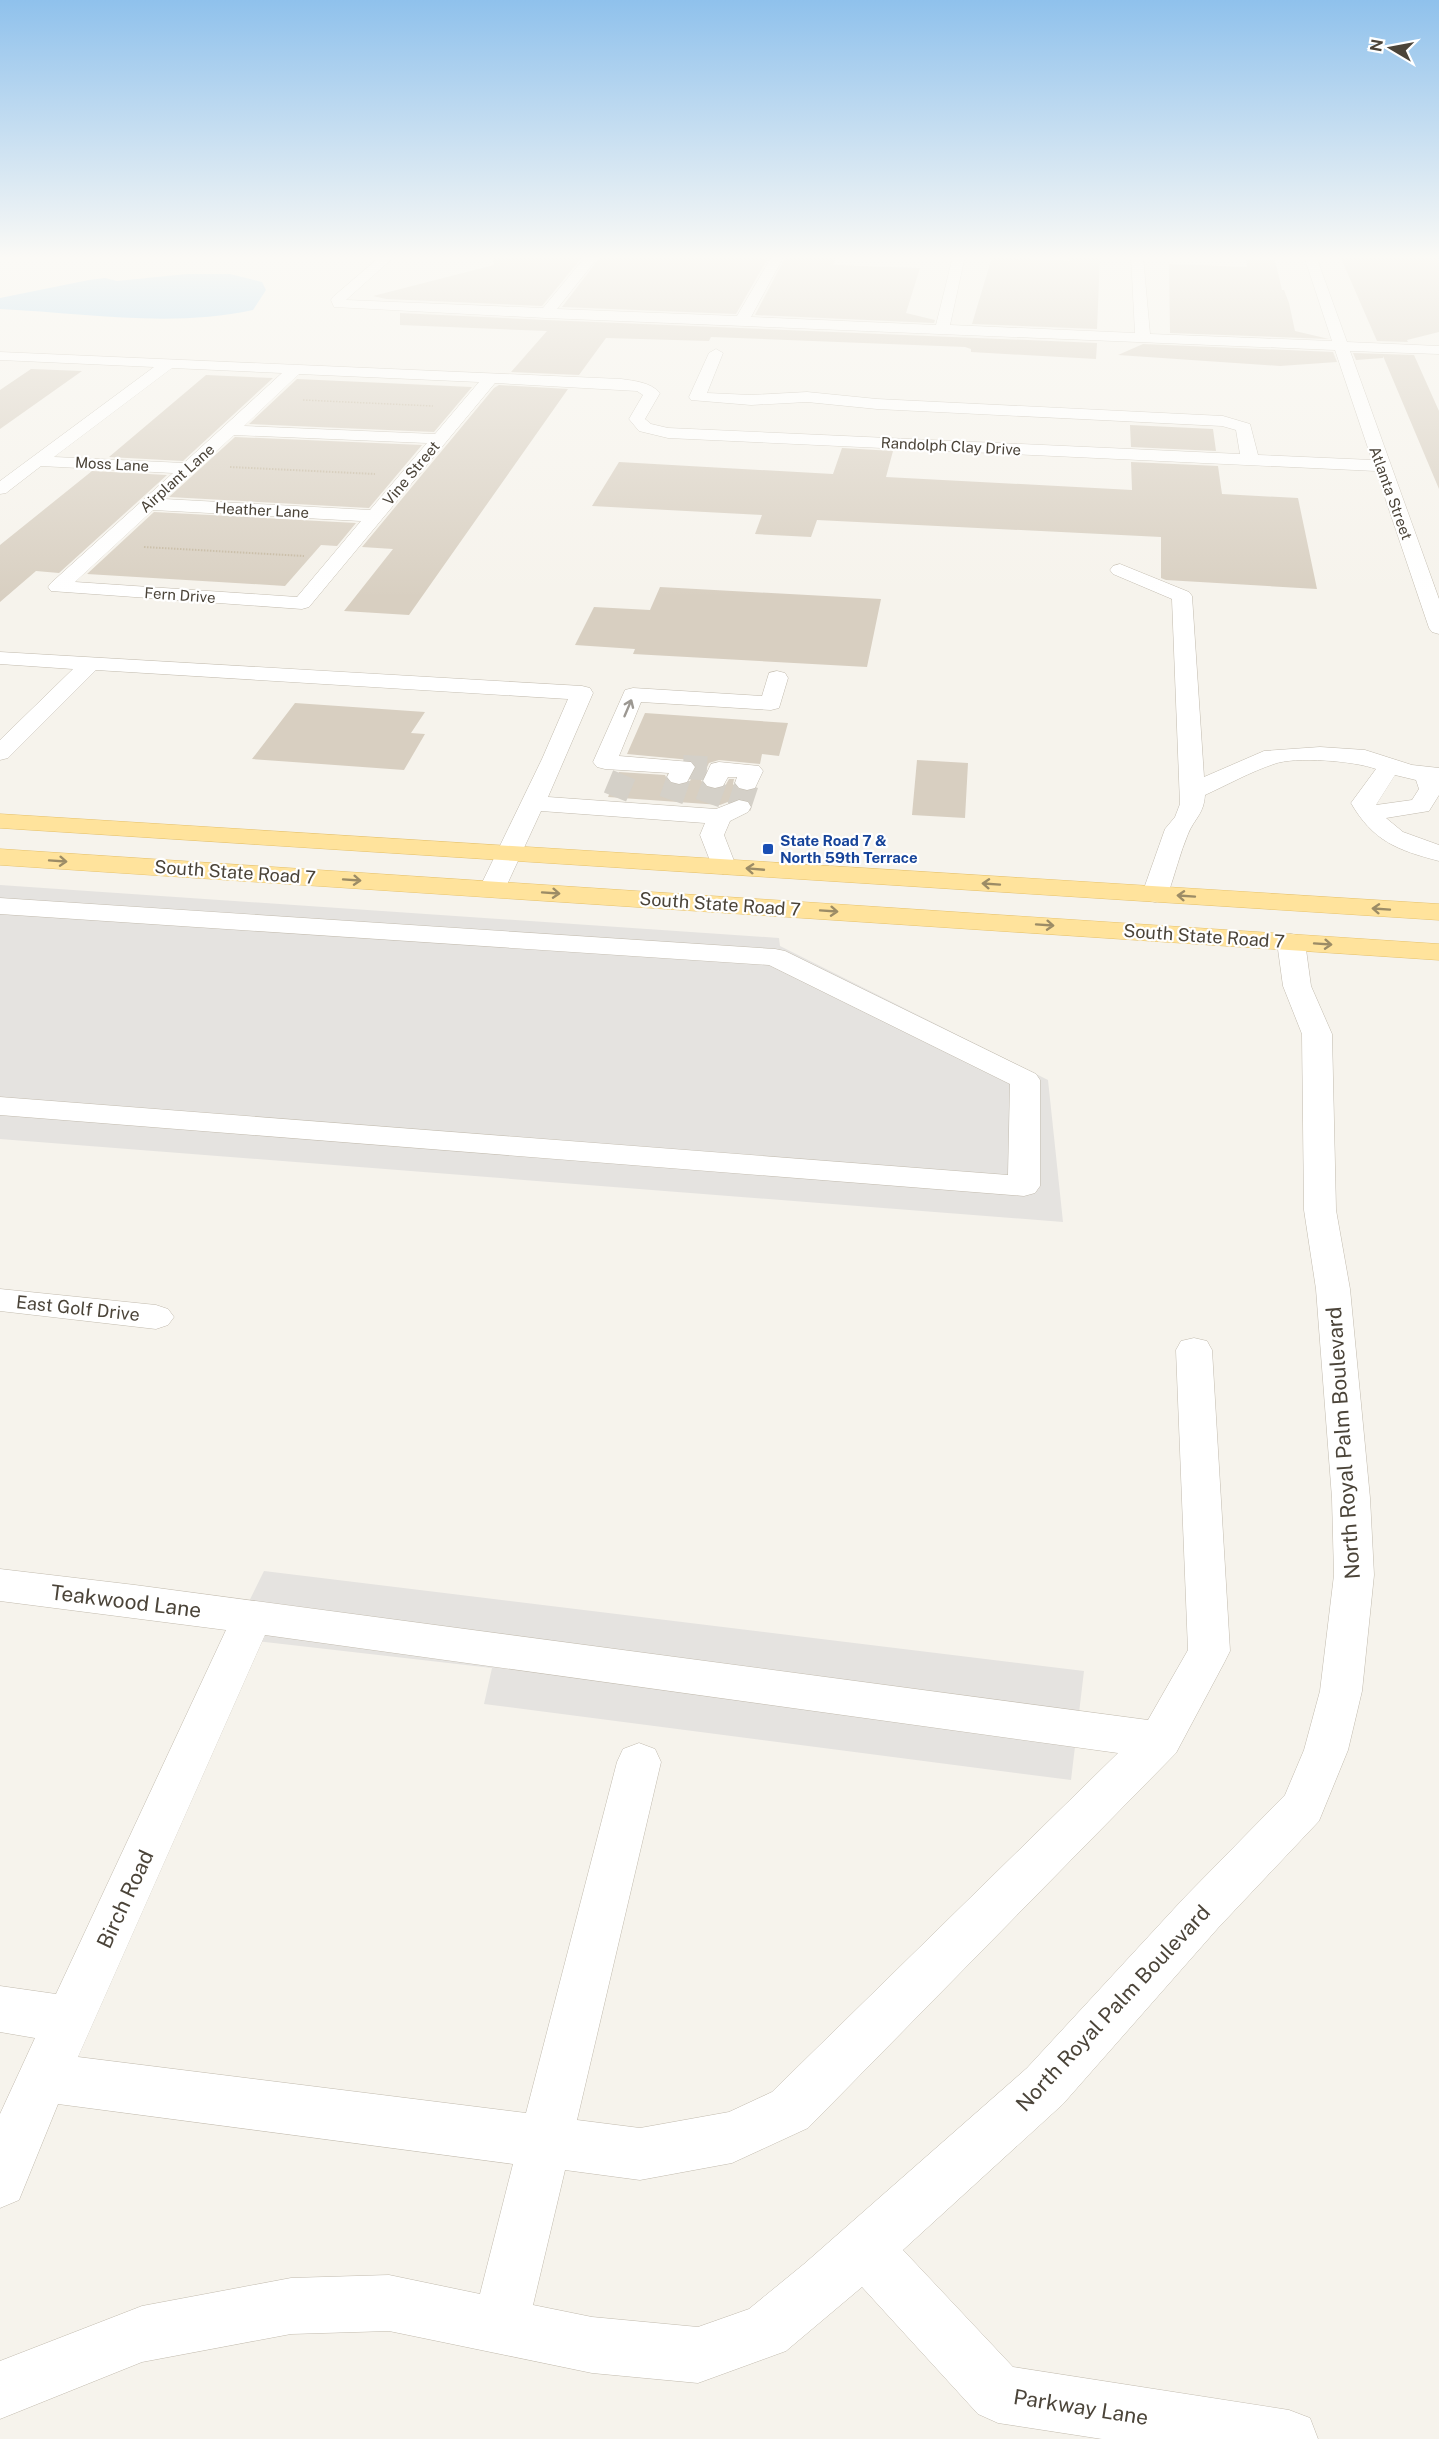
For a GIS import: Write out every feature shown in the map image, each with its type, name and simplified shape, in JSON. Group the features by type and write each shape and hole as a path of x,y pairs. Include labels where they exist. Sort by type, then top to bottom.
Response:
{"main road":[{"name":"South State Road 7","path":"0,821 1439,912"},
{"name":"South State Road 7","path":"0,857 1439,952"}],"street":[{"path":"0,489 160,370"},
{"name":"Airplant Lane","path":"58,587 295,370"},
{"path":"314,370 491,378"},
{"path":"709,370 697,397 751,400 807,397 877,404 1224,421 1244,427 1250,460"},
{"name":"Atlanta Street","path":"1348,370 1439,628"},
{"name":"Randolph Clay Drive","path":"491,378 572,381 641,387 652,393 637,419 645,428 668,433 1381,466"},
{"name":"Vine Street","path":"302,603 491,378"},
{"path":"230,430 439,439"},
{"name":"Moss Lane","path":"36,461 187,468"},
{"name":"Heather Lane","path":"148,504 375,516"},
{"path":"1120,570 1182,596 1193,791 1186,819 1177,829 1155,894"},
{"name":"Fern Drive","path":"58,587 302,603"},
{"path":"0,658 582,693 609,781"},
{"path":"0,753 90,664"},
{"path":"609,781 633,695 771,703 777,678"},
{"path":"1193,791 1272,756 1320,754 1365,757 1390,766 1432,774 1431,789 1420,806 1368,813"},
{"path":"1390,766 1363,803 1371,819 1392,838 1439,853"},
{"path":"492,889 533,803 609,781 683,767 679,777"},
{"path":"723,866 712,835 717,805 719,769 751,771 747,783"},
{"path":"533,803 609,781 668,807 717,805"},
{"path":"0,906 776,957 1026,1080 1024,1186 0,1106"},
{"name":"North Royal Palm Boulevard","path":"0,2390 142,2334 291,2306 389,2303 592,2345 698,2355 766,2331 865,2248 1045,2086 1201,1913 1303,1807 1326,1750 1341,1690 1354,1575 1351,1498 1333,1289 1320,1210 1317,1034 1297,986 1291,942"},
{"name":"East Golf Drive","path":"0,1300 156,1317"},
{"path":"44,2077 640,2154 732,2137 790,2110 1160,1740 1209,1651 1194,1350"},
{"name":"Teakwood Lane","path":"0,1585 1160,1740"},
{"name":"Birch Road","path":"0,2181 13,2144 252,1618"},
{"path":"500,2325 639,1762"},
{"path":"0,2009 70,2020"},
{"name":"Parkway Lane","path":"865,2248 998,2394 1289,2439"}],"path":[{"path":"296,400 437,406"},
{"path":"224,467 379,474"},
{"path":"136,546 309,556"}],"shaded area":[{"path":"0,885 779,938 780,946 1048,1080 1063,1222 0,1139"},
{"path":"264,1571 1084,1671 1071,1780 484,1704 492,1668 231,1638"}],"building":[{"path":"30,370 82,371 0,429 0,390"},
{"path":"513,370 583,370 579,375 511,372"},
{"path":"1389,370 1421,370 1439,411 1439,489"},
{"path":"206,375 273,378 183,461 109,457"},
{"path":"297,379 472,387 434,432 249,424"},
{"path":"499,385 568,389 409,615 344,611 393,549 362,547 494,388"},
{"path":"1130,425 1213,429 1216,451 1131,447"},
{"path":"235,437 422,445 369,508 169,497"},
{"path":"842,448 893,451 886,477 1132,490 1131,462 1218,466 1222,494 1298,498 1317,589 1166,580 1161,578 1161,537 817,520 811,537 755,534 762,515 592,506 619,462 833,474"},
{"path":"92,471 167,475 59,573 36,571 0,602 0,545"},
{"path":"154,512 356,523 337,546 321,545 285,586 87,574"},
{"path":"660,587 881,599 867,667 633,654 635,649 575,645 594,607 650,610"},
{"path":"295,703 425,712 411,733 425,734 404,770 252,759"},
{"path":"645,713 788,723 779,756 762,754 760,764 719,760 709,763 701,780 705,787 714,790 724,788 729,779 734,779 733,784 737,789 751,791 748,800 738,798 720,805 608,797 619,772 665,775 669,783 680,786 689,783 697,768 691,760 627,754"},
{"path":"917,760 968,763 965,818 912,815"}],"tunnel":[{"path":"683,767 719,769"},
{"path":"615,797 625,773"},
{"path":"671,800 679,777"},
{"path":"707,803 715,781"},
{"path":"739,807 747,783"}],"place":[{"name":"State Road 7 & North 59th Terrace","path":"768,849"}]}
